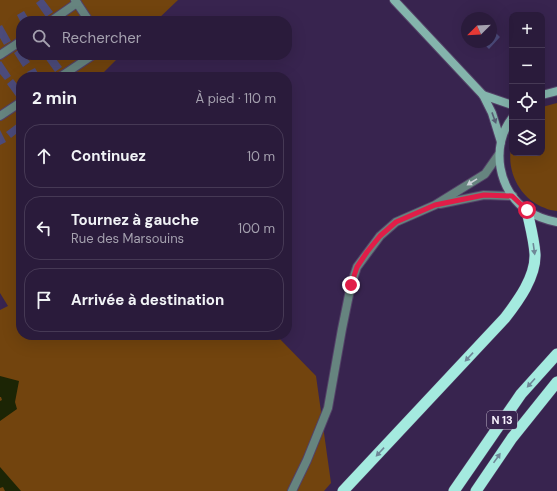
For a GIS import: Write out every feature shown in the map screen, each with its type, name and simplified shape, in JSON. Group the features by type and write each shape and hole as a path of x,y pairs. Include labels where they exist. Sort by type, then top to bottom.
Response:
{"highway":[{"path":"343,491 506,318 521,298 532,269 535,255 527,210"},
{"name":"N 13","path":"454,491 520,394 557,354"},
{"name":"N 13","path":"476,491 512,438 557,382"}],"main road":[{"path":"394,0 483,95 492,113 501,142"},
{"path":"545,94 556,90"},
{"path":"483,95 509,104"},
{"path":"511,120 504,131 499,154 503,178 512,196 527,210 543,219 557,222"}],"street":[{"path":"58,16 76,2 86,16"},
{"path":"0,55 16,44"},
{"path":"68,72 86,60"},
{"path":"0,116 16,105"},
{"path":"292,491 307,460 328,408 343,321 351,285 357,267 380,236 396,222 435,205 485,174 499,154"},
{"path":"435,205 484,195 512,196"}],"shaded area":[{"path":"0,0 178,0 161,16 16,16 16,60 116,60 104,72 16,72 16,340 281,340 316,376 331,483 324,491 0,491 0,310 8,306 0,293"},
{"path":"557,103 557,211 536,204 528,198 516,182 511,163 510,156 545,156 545,106"},
{"path":"0,376 19,381 15,402 17,409 0,421 0,401 2,400 0,397"},
{"path":"0,467 21,491 5,491 3,487 0,488"}],"building":[{"path":"40,0 44,0 53,12 45,16 36,3"},
{"path":"24,11 27,16 18,16"},
{"path":"2,25 11,41 4,45 0,38 0,26"},
{"path":"18,60 29,60 30,62 23,67"},
{"path":"46,60 57,60 62,67 55,72"},
{"path":"1,61 11,76 5,80 0,74"},
{"path":"35,68 37,72 27,72"},
{"path":"13,79 16,83 16,96 7,84"},
{"path":"16,124 16,134 11,138 6,132"},
{"path":"0,130 6,142 0,145"}],"route":[{"path":"351,285 357,267 380,236 396,222 435,205 484,195 512,196 527,210"}]}
